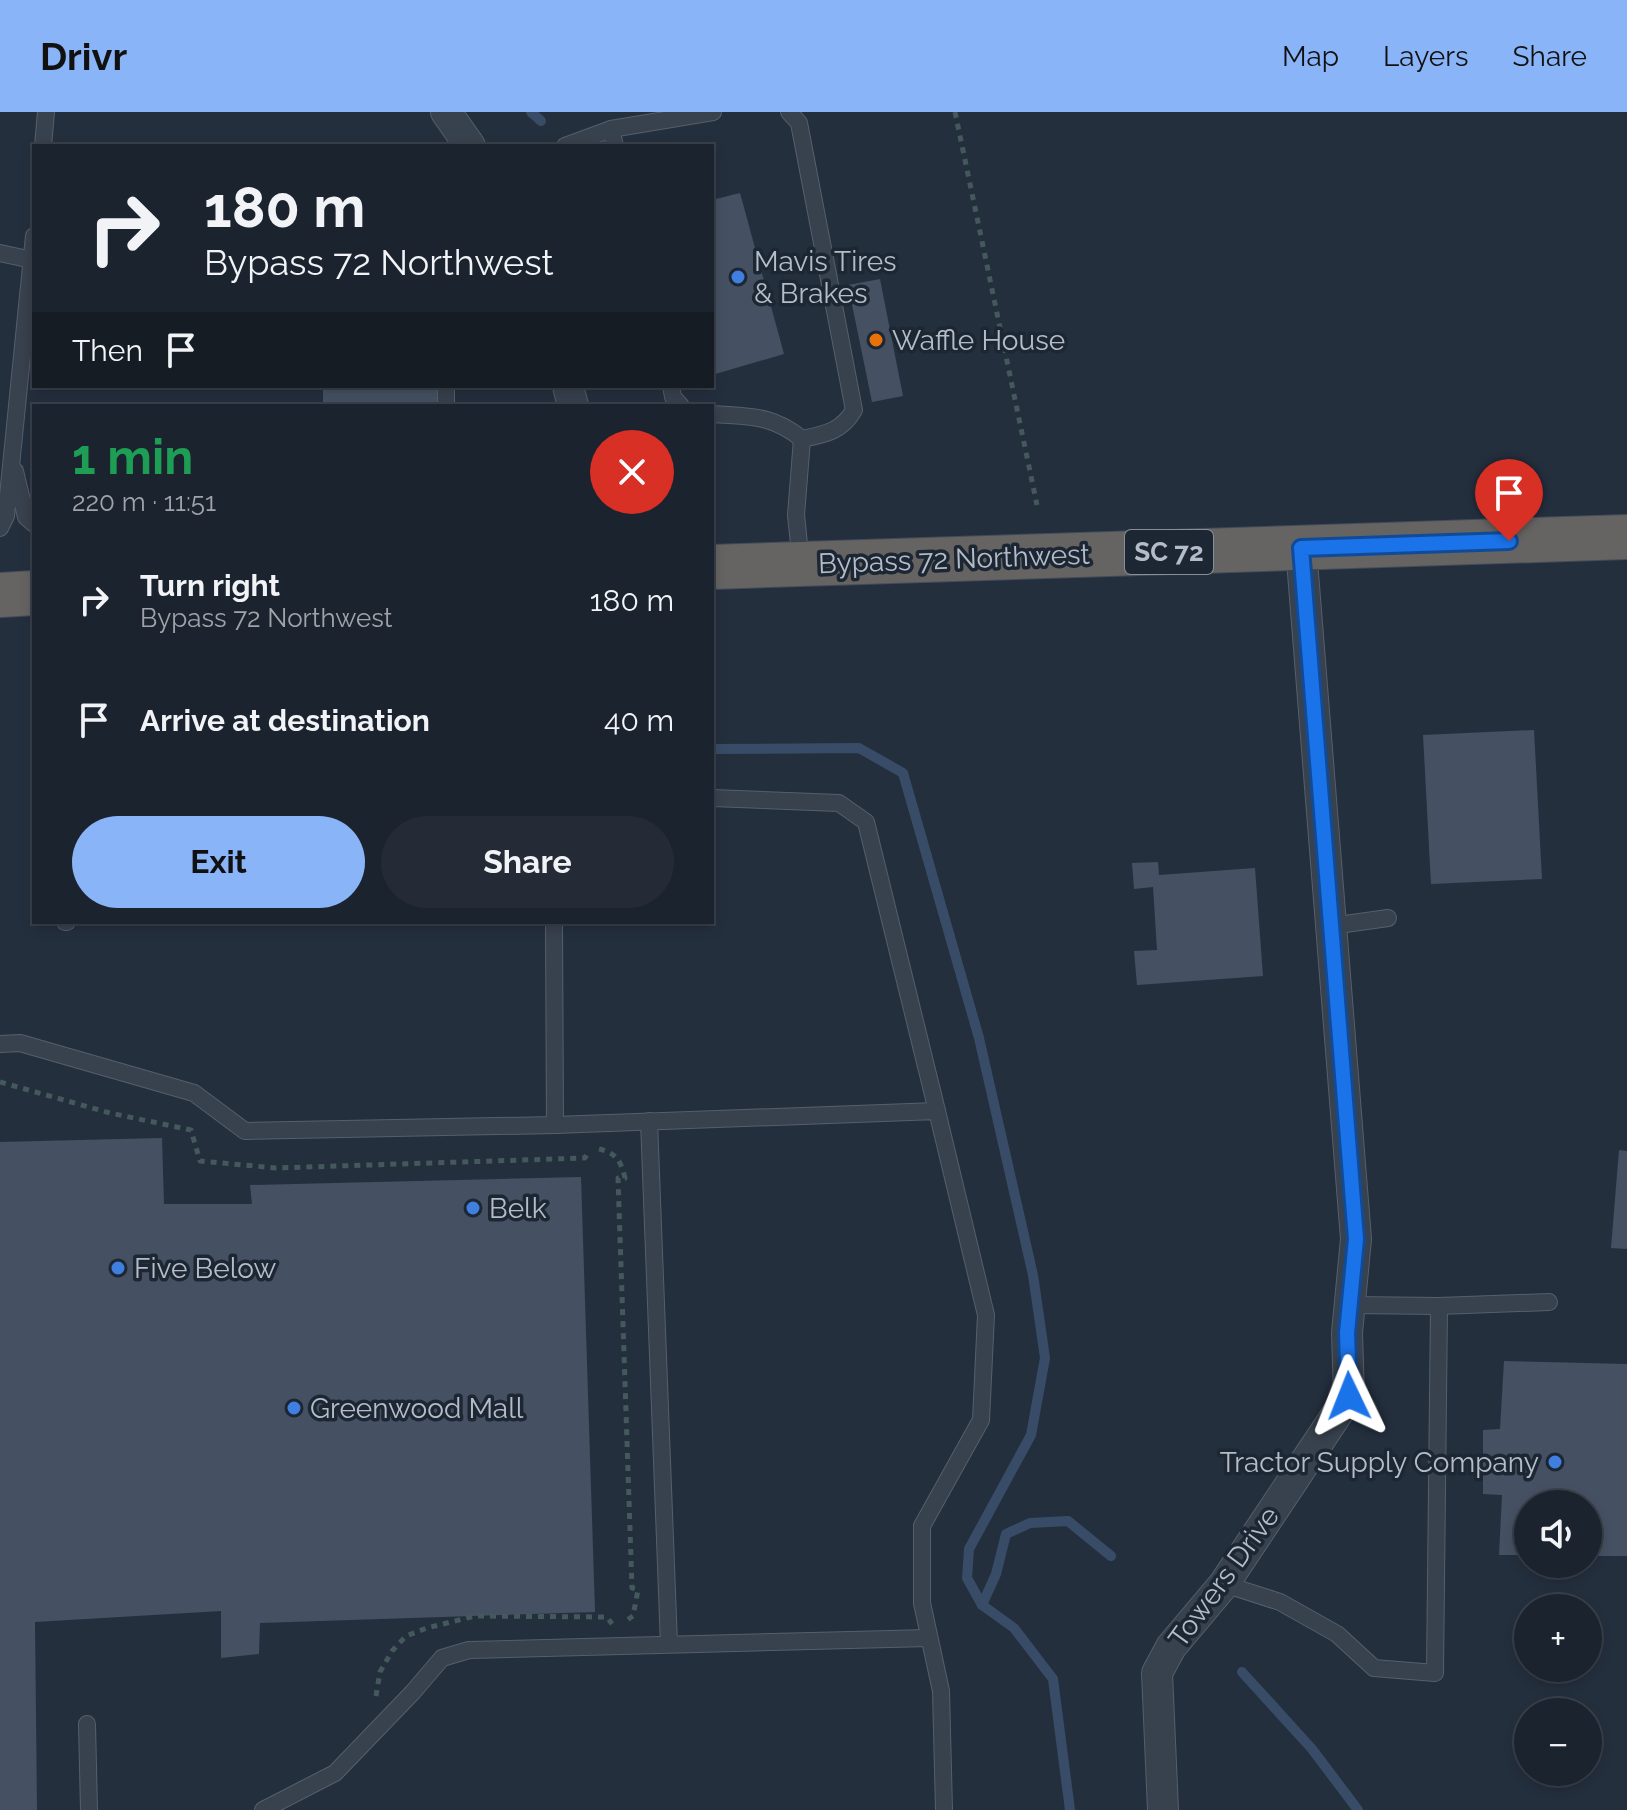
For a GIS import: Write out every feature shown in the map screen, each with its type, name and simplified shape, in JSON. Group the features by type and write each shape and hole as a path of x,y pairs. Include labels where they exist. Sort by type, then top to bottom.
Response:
{"highway":[{"name":"Bypass 72 Northwest","path":"714,567 1627,537"},
{"path":"0,595 32,593"}],"street":[{"path":"446,112 469,144"},
{"name":"Towers Drive","path":"1163,1810 1157,1673 1171,1647 1224,1584 1349,1396 1347,1333 1356,1239 1301,548"}],"lane":[{"path":"43,144 46,112"},
{"path":"577,144 613,138 713,112"},
{"path":"714,414 754,417 783,424 802,439 831,433 846,424 854,410 799,123 789,112"},
{"path":"0,253 32,260 6,516 0,528"},
{"path":"801,564 796,515 802,439"},
{"path":"12,458 26,517 32,522"},
{"path":"714,798 839,803 866,822 986,1315 981,1420 922,1526 922,1603 941,1691 944,1810"},
{"path":"1331,926 1388,918"},
{"path":"554,924 555,1125"},
{"path":"0,1044 20,1043 194,1093 245,1131 555,1125 937,1111"},
{"path":"649,1121 669,1644"},
{"path":"1350,1305 1549,1302"},
{"path":"1224,1584 1280,1602 1337,1634 1374,1668 1435,1673 1439,1306"},
{"path":"263,1810 335,1773 442,1658 469,1650 929,1638"},
{"path":"87,1724 89,1810"}],"path":[{"path":"955,112 1037,505"},
{"path":"0,1082 110,1113 191,1130 200,1161 276,1168 585,1158 586,1150 598,1149 612,1153 621,1164 625,1178 618,1178 632,1588 638,1590 633,1616 611,1624 607,1617 475,1616 427,1628 406,1636 392,1651 380,1672 375,1701"}],"building":[{"name":"Mavis Tires & Brakes","path":"740,193 784,354 714,374 714,200"},
{"name":"Waffle House","path":"880,279 903,396 872,402 848,285"},
{"path":"323,388 438,388 438,404 323,404"},
{"path":"1534,730 1542,879 1431,884 1423,735"},
{"path":"1158,862 1159,875 1255,868 1263,976 1137,985 1134,951 1157,950 1153,887 1134,889 1132,863"},
{"name":"Greenwood Mall","path":"162,1138 164,1204 252,1204 250,1185 581,1177 595,1612 260,1623 259,1654 221,1658 221,1611 35,1622 37,1810 0,1810 0,1142"},
{"path":"1619,1150 1627,1151 1627,1249 1611,1248"},
{"name":"Tractor Supply Company","path":"1504,1361 1627,1364 1627,1556 1602,1556 1602,1490 1514,1490 1514,1555 1499,1555 1502,1495 1483,1494 1483,1430 1500,1429"}],"waterway":[{"path":"531,112 541,121"},
{"path":"714,749 859,748 903,773 979,1038 1033,1275 1045,1358 1031,1435 969,1549 967,1578 982,1605 1014,1628 1053,1679 1070,1810"},
{"path":"982,1605 996,1574 1006,1534 1030,1523 1068,1521 1111,1556"},
{"path":"1242,1672 1312,1749 1358,1810"}],"place":[{"name":"Mavis Tires & Brakes","path":"738,277"},
{"name":"Waffle House","path":"876,340"},
{"name":"Belk","path":"473,1208"},
{"name":"Five Below","path":"118,1268"},
{"name":"Greenwood Mall","path":"294,1408"},
{"name":"Tractor Supply Company","path":"1555,1462"}],"route":[{"path":"1349,1396 1347,1333 1356,1239 1301,548 1509,541"}]}
